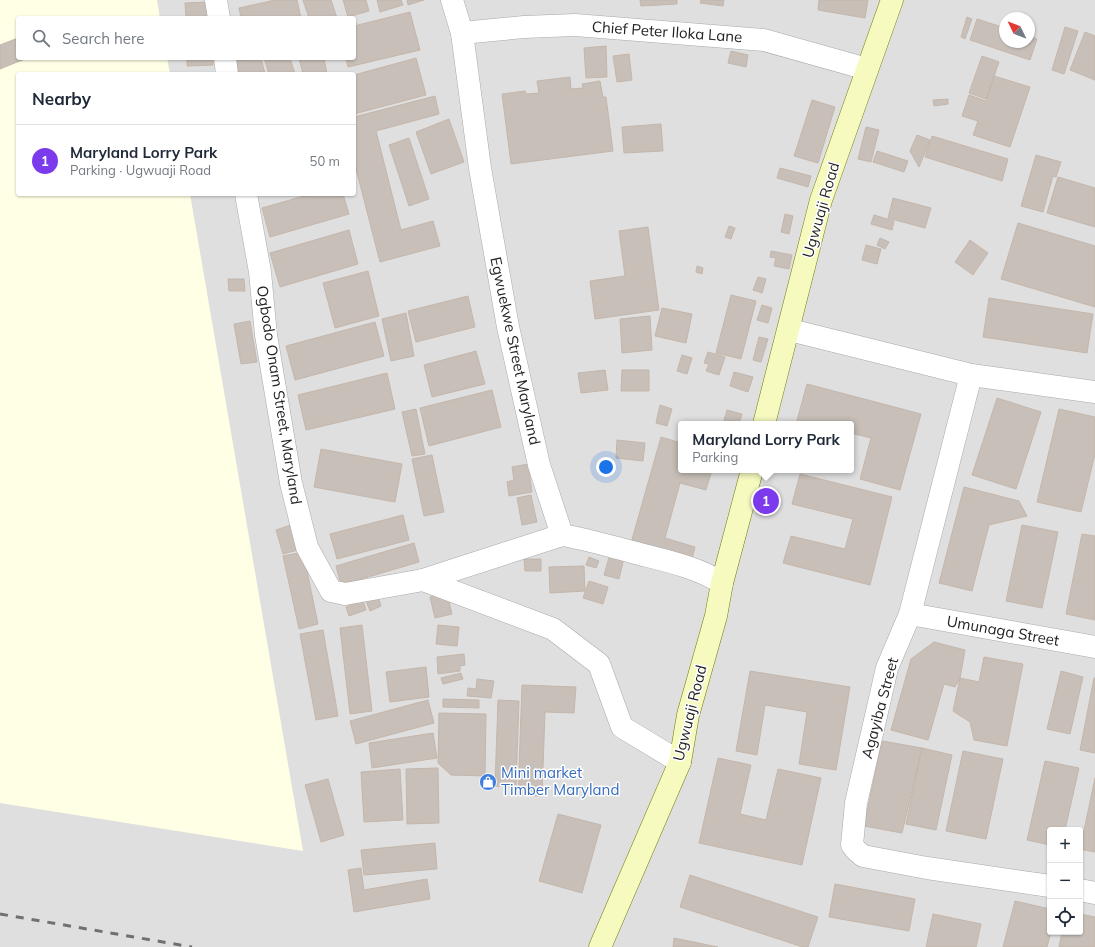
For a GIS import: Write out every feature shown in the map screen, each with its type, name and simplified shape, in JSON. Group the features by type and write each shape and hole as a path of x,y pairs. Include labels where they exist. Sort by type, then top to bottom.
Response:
{"main road":[{"name":"Ugwuaji Road","path":"765,421 790,330 821,200 892,0"},
{"name":"Ugwuaji Road","path":"600,947 680,762 688,715 716,616 722,583 751,473"}],"street":[{"path":"216,0 219,16"},
{"name":"Egwuekwe Street Maryland","path":"452,0 462,33 480,168 508,327 539,465 562,535"},
{"name":"Chief Peter Iloka Lane","path":"462,33 524,27 575,25 764,40 867,68"},
{"path":"225,60 227,72"},
{"name":"Ogbodo Onam Street, Maryland","path":"246,196 260,272 266,335 291,483 307,547 331,591 345,594 423,580"},
{"path":"790,330 971,375 1095,392"},
{"name":"Agayiba Street","path":"971,375 910,614 887,668 856,803 852,845 863,856 927,868 1047,886"},
{"path":"423,580 562,535 584,539 666,561 708,575 722,583"},
{"path":"423,580 553,629 599,664 622,727 680,762"},
{"name":"Umunaga Street","path":"910,614 1095,646"},
{"path":"1083,890 1095,892"}],"shaded area":[{"path":"0,0 1095,0 1095,947 0,947"},
{"path":"0,0 157,0 160,16 16,16 16,60 167,60 170,72 16,72 16,196 190,196 303,851 0,803"}],"building":[{"path":"275,0 297,0 301,16 241,16 239,8"},
{"path":"303,0 331,0 336,16 308,16"},
{"path":"343,0 366,0 369,11 348,16"},
{"path":"377,0 401,0 403,5 380,12"},
{"path":"407,0 424,0 408,5"},
{"path":"640,0 677,0 677,4 641,6"},
{"path":"701,0 724,0 723,6 700,3"},
{"path":"819,0 868,0 865,18 818,10"},
{"path":"211,2 212,16 186,16 185,3"},
{"path":"410,12 420,50 348,67 346,60 356,60 356,26"},
{"path":"967,17 972,19 965,39 961,37"},
{"path":"977,19 999,26 999,48 1034,48 1030,60 970,40"},
{"path":"1065,27 1078,31 1064,74 1052,70"},
{"path":"1085,32 1095,36 1095,80 1070,70"},
{"path":"16,39 16,60 22,60 0,69 0,45"},
{"path":"606,46 607,77 586,78 584,48"},
{"path":"731,51 748,55 746,67 728,63"},
{"path":"629,54 632,80 617,82 613,56"},
{"path":"982,56 999,62 986,99 969,93"},
{"path":"416,58 426,95 356,113 356,74"},
{"path":"187,60 213,60 213,65 187,66"},
{"path":"262,60 264,72 239,72 236,61"},
{"path":"265,60 291,60 294,72 268,72"},
{"path":"300,60 324,60 327,72 302,72"},
{"path":"994,76 1030,87 1010,147 973,135 978,121 962,116 969,95 986,101"},
{"path":"570,77 571,89 583,88 582,84 600,81 603,97 606,97 613,151 511,164 502,94 525,91 526,94 539,93 537,81"},
{"path":"435,96 439,114 376,131 401,230 433,221 440,246 380,262 356,169 356,116"},
{"path":"948,99 948,104 934,106 933,100"},
{"path":"812,100 835,107 818,163 794,156"},
{"path":"449,119 464,162 431,174 416,132"},
{"path":"661,124 663,151 624,153 622,127"},
{"path":"866,127 879,130 871,162 858,159"},
{"path":"917,135 930,140 919,167 910,151"},
{"path":"932,136 1008,159 1002,181 925,157"},
{"path":"409,138 429,199 409,206 389,145"},
{"path":"877,151 908,161 904,172 873,162"},
{"path":"1036,155 1061,162 1056,177 1053,176 1043,212 1021,206"},
{"path":"780,168 811,176 808,187 777,178"},
{"path":"1058,177 1095,188 1095,227 1047,213"},
{"path":"304,196 344,196 349,214 270,237 262,208"},
{"path":"893,198 931,208 925,228 888,218"},
{"path":"785,214 793,216 789,234 781,232"},
{"path":"874,215 894,221 892,230 871,224"},
{"path":"1018,223 1095,246 1095,307 1001,279"},
{"path":"729,226 735,228 731,239 725,237"},
{"path":"648,227 659,310 595,319 590,281 625,276 619,231"},
{"path":"349,230 358,264 280,287 270,253"},
{"path":"880,238 889,242 885,249 877,245"},
{"path":"970,240 988,253 973,275 955,262"},
{"path":"866,245 881,249 877,264 862,260"},
{"path":"771,251 792,255 789,269 774,266 776,258 770,257"},
{"path":"697,266 703,268 702,274 696,272"},
{"path":"368,271 379,316 335,328 323,283"},
{"path":"758,277 766,279 762,293 753,290"},
{"path":"228,279 244,279 245,291 229,291"},
{"path":"731,295 756,301 741,359 716,353"},
{"path":"468,296 475,327 416,342 408,311"},
{"path":"989,298 1093,314 1087,353 983,337"},
{"path":"762,305 772,308 768,323 757,320"},
{"path":"662,308 692,314 686,343 655,336"},
{"path":"406,313 414,356 391,361 382,319"},
{"path":"650,316 652,350 622,353 620,319"},
{"path":"250,321 257,362 241,364 234,324"},
{"path":"375,322 384,356 295,380 286,346"},
{"path":"759,337 768,339 761,362 753,360"},
{"path":"476,351 485,384 432,397 424,365"},
{"path":"708,352 725,357 719,375 706,371 709,364 704,363"},
{"path":"682,355 692,358 687,374 677,371"},
{"path":"605,370 608,390 581,393 578,373"},
{"path":"622,370 649,370 649,391 621,391"},
{"path":"734,372 753,377 748,392 730,386"},
{"path":"387,373 395,409 306,430 298,395"},
{"path":"807,384 921,414 900,490 860,479 871,438 854,434 854,421 797,421"},
{"path":"492,390 501,427 429,446 420,408"},
{"path":"997,398 1041,412 1016,489 972,475"},
{"path":"660,405 672,409 667,426 656,423"},
{"path":"416,409 425,454 412,456 402,412"},
{"path":"1059,409 1095,417 1095,454 1081,512 1037,502"},
{"path":"727,410 742,414 740,421 724,421"},
{"path":"661,437 678,442 678,473 711,473 706,490 680,483 665,538 695,547 692,559 631,543"},
{"path":"617,440 645,443 643,461 616,458"},
{"path":"321,449 402,464 395,502 314,487"},
{"path":"432,455 444,512 424,516 412,459"},
{"path":"528,464 532,492 509,496 507,482 514,480 512,467"},
{"path":"800,474 892,497 870,585 783,563 791,536 845,549 853,519 792,504"},
{"path":"964,487 1019,501 1027,516 989,525 972,591 939,583"},
{"path":"531,495 537,522 522,525 517,498"},
{"path":"403,515 409,540 337,559 330,534"},
{"path":"291,525 298,550 283,554 276,530"},
{"path":"1022,525 1058,532 1042,608 1006,601"},
{"path":"1082,534 1095,536 1095,620 1066,614"},
{"path":"414,543 419,562 341,585 336,566"},
{"path":"303,552 318,624 299,629 283,556"},
{"path":"610,554 624,558 619,579 604,575"},
{"path":"589,557 599,561 596,568 586,565"},
{"path":"524,559 541,559 541,571 525,571"},
{"path":"584,566 585,591 550,593 549,567"},
{"path":"589,581 608,587 603,604 583,598"},
{"path":"447,593 452,614 435,618 430,597"},
{"path":"378,597 381,606 370,611 366,601"},
{"path":"363,600 366,610 349,616 346,607"},
{"path":"362,625 372,711 350,714 340,628"},
{"path":"438,625 459,627 457,646 436,644"},
{"path":"323,630 338,716 316,720 300,634"},
{"path":"934,642 965,650 960,678 955,687 944,684 928,740 891,730 911,659"},
{"path":"464,654 465,665 460,666 460,671 438,674 437,657"},
{"path":"984,657 1023,664 1007,746 974,740 970,722 953,711 960,678 979,682"},
{"path":"426,667 429,697 390,702 386,672"},
{"path":"750,671 850,687 836,770 799,764 807,712 765,705 757,755 736,751"},
{"path":"1061,671 1083,677 1070,734 1047,729"},
{"path":"461,673 463,679 443,684 441,678"},
{"path":"1095,678 1095,753 1080,750"},
{"path":"477,679 494,681 491,698 467,696 468,688 476,689"},
{"path":"522,685 576,687 574,713 545,712 542,796 518,795"},
{"path":"443,699 479,700 479,708 443,707"},
{"path":"428,700 434,723 356,744 350,721"},
{"path":"498,700 519,701 516,787 495,786"},
{"path":"439,713 486,714 485,776 451,775 438,763"},
{"path":"433,733 437,758 372,768 369,743"},
{"path":"882,741 922,748 902,833 864,826"},
{"path":"922,748 952,755 936,830 906,824"},
{"path":"963,751 1003,759 986,839 946,831"},
{"path":"718,758 751,765 740,814 766,820 778,769 821,778 802,865 699,843"},
{"path":"1045,761 1079,768 1066,827 1047,827 1047,844 1027,840"},
{"path":"438,768 439,823 407,824 406,769"},
{"path":"400,769 403,820 364,822 361,772"},
{"path":"1095,778 1095,852 1083,850 1083,835"},
{"path":"328,779 344,835 321,842 305,785"},
{"path":"558,814 601,825 582,893 539,881"},
{"path":"435,843 437,869 364,875 361,850"},
{"path":"361,868 364,890 427,879 430,899 354,912 348,870"},
{"path":"690,875 818,917 808,947 803,947 680,907"},
{"path":"835,884 915,899 909,931 829,917"},
{"path":"1015,901 1047,908 1047,935 1050,935 1047,947 1003,947"},
{"path":"933,914 981,924 976,947 926,947"},
{"path":"1083,915 1095,917 1095,947 1059,947 1061,935 1083,935"},
{"path":"674,938 718,947 673,947"}],"railway":[{"path":"0,914 192,947"}],"place":[{"name":"Maryland Lorry Park","path":"766,501"},
{"name":"Mini market Timber Maryland","path":"488,782"}]}
